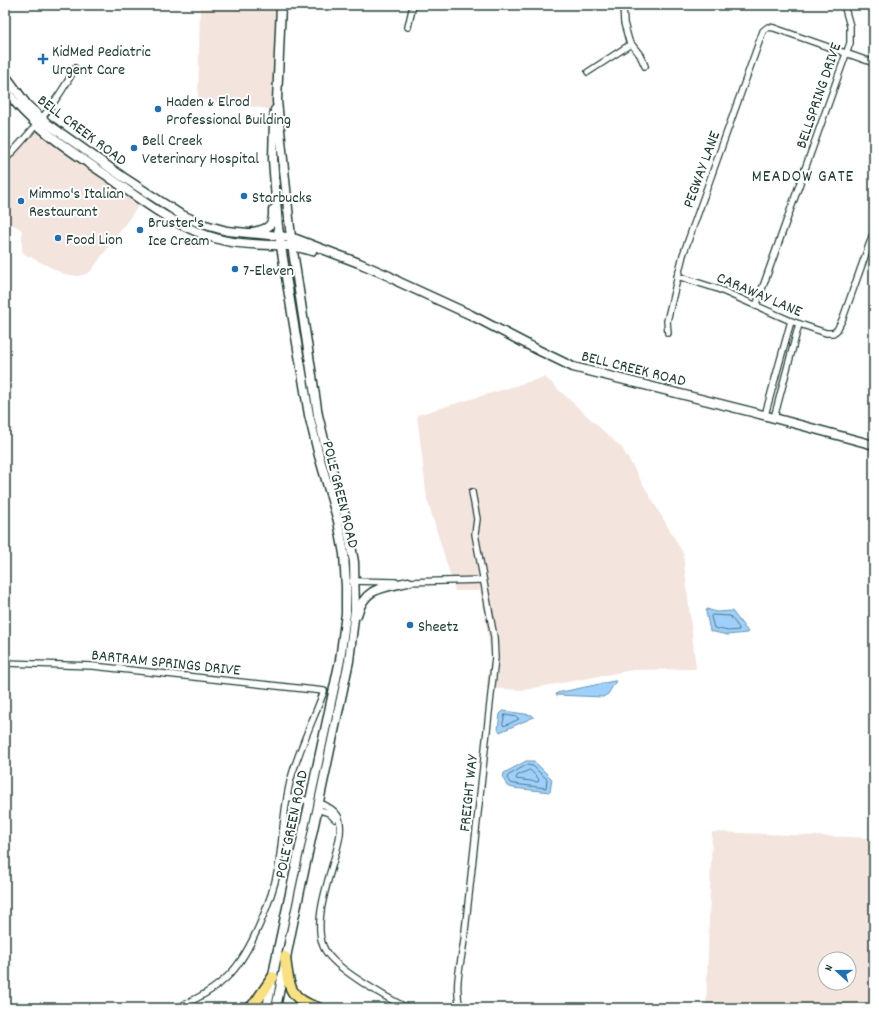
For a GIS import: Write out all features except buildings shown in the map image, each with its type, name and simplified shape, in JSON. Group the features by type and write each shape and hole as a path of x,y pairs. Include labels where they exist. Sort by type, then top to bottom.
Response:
{"highway":[{"path":"286,957 287,979 294,994 304,1003 318,1008"},
{"path":"250,1008 273,978"}],"main road":[{"name":"POLE GREEN ROAD","path":"267,1008 343,643 346,613 344,550 340,529 307,409 281,246 273,159 281,5"},
{"name":"BELL CREEK ROAD","path":"5,75 50,136 154,210 181,225 204,235 226,241 281,246 292,242"},
{"name":"BELL CREEK ROAD","path":"5,89 15,102 40,122 180,214 211,227 241,234 280,236 292,242 359,263 471,315 573,367 766,415 874,444"},
{"name":"POLE GREEN ROAD","path":"276,1008 354,628 355,581 348,528 318,416 292,242 277,102"},
{"path":"241,234 264,230 272,222 273,212 271,185 273,159"},
{"path":"354,628 360,605 368,594 380,588 408,582"},
{"path":"317,808 313,806 310,801 314,797 320,773 327,761"}],"street":[{"path":"408,27 413,5"},
{"path":"623,5 624,23 630,44 640,56 645,66"},
{"name":"BELLSPRING DRIVE","path":"756,306 850,43 851,32 844,5"},
{"name":"PEGWAY LANE","path":"668,333 667,321 677,276 765,29 771,27 846,54"},
{"path":"588,72 630,44"},
{"path":"846,54 874,63"},
{"path":"5,160 40,122 67,84 75,68"},
{"name":"CARAWAY LANE","path":"677,276 707,285 790,321 826,334 833,333 837,330 841,323 874,231"},
{"path":"766,415 790,321"},
{"path":"774,418 799,324"},
{"name":"FREIGHT WAY","path":"460,1008 457,992 457,977 462,949 495,658 495,644 475,534 477,519 472,492"},
{"path":"346,581 408,582 483,580"},
{"name":"BARTRAM SPRINGS DRIVE","path":"5,663 97,666 324,690 293,772 287,797"},
{"path":"177,1008 204,994 223,981 237,966 268,904 275,880 287,797 310,801"},
{"path":"317,808 332,814 337,826 336,840 326,881 321,912 319,928 322,944 329,956 342,968 407,1008"}],"shaded area":[{"path":"200,5 278,5 276,110 198,99"},
{"path":"37,125 142,201 91,271 86,274 78,276 64,274 24,254 22,250 21,229 5,221 5,160"},
{"path":"545,377 622,448 683,553 696,669 633,670 523,690 486,688 491,654 480,591 455,591 427,499 417,415"},
{"path":"712,832 874,838 874,1008 706,1008"}],"water":[{"path":"707,609 716,612 732,611 748,632 727,635 710,631 706,612"},
{"path":"616,681 608,694 603,697 556,695 557,693"},
{"path":"503,711 532,715 534,717 500,732 498,729 500,714"},
{"path":"526,761 534,761 552,779 550,792 507,786 503,778 504,773"}],"place":[{"name":"KidMed Pediatric Urgent Care","path":"43,59"},
{"name":"Haden & Elrod Professional Building","path":"158,109"},
{"name":"Bell Creek Veterinary Hospital","path":"134,148"},
{"name":"Starbucks","path":"244,196"},
{"name":"Mimmo's Italian Restaurant","path":"21,201"},
{"name":"Bruster's Ice Cream","path":"140,230"},
{"name":"Food Lion","path":"58,238"},
{"name":"7-Eleven","path":"235,269"},
{"name":"Sheetz","path":"410,625"}],"district":[{"name":"MEADOW GATE","path":"803,175"}]}
